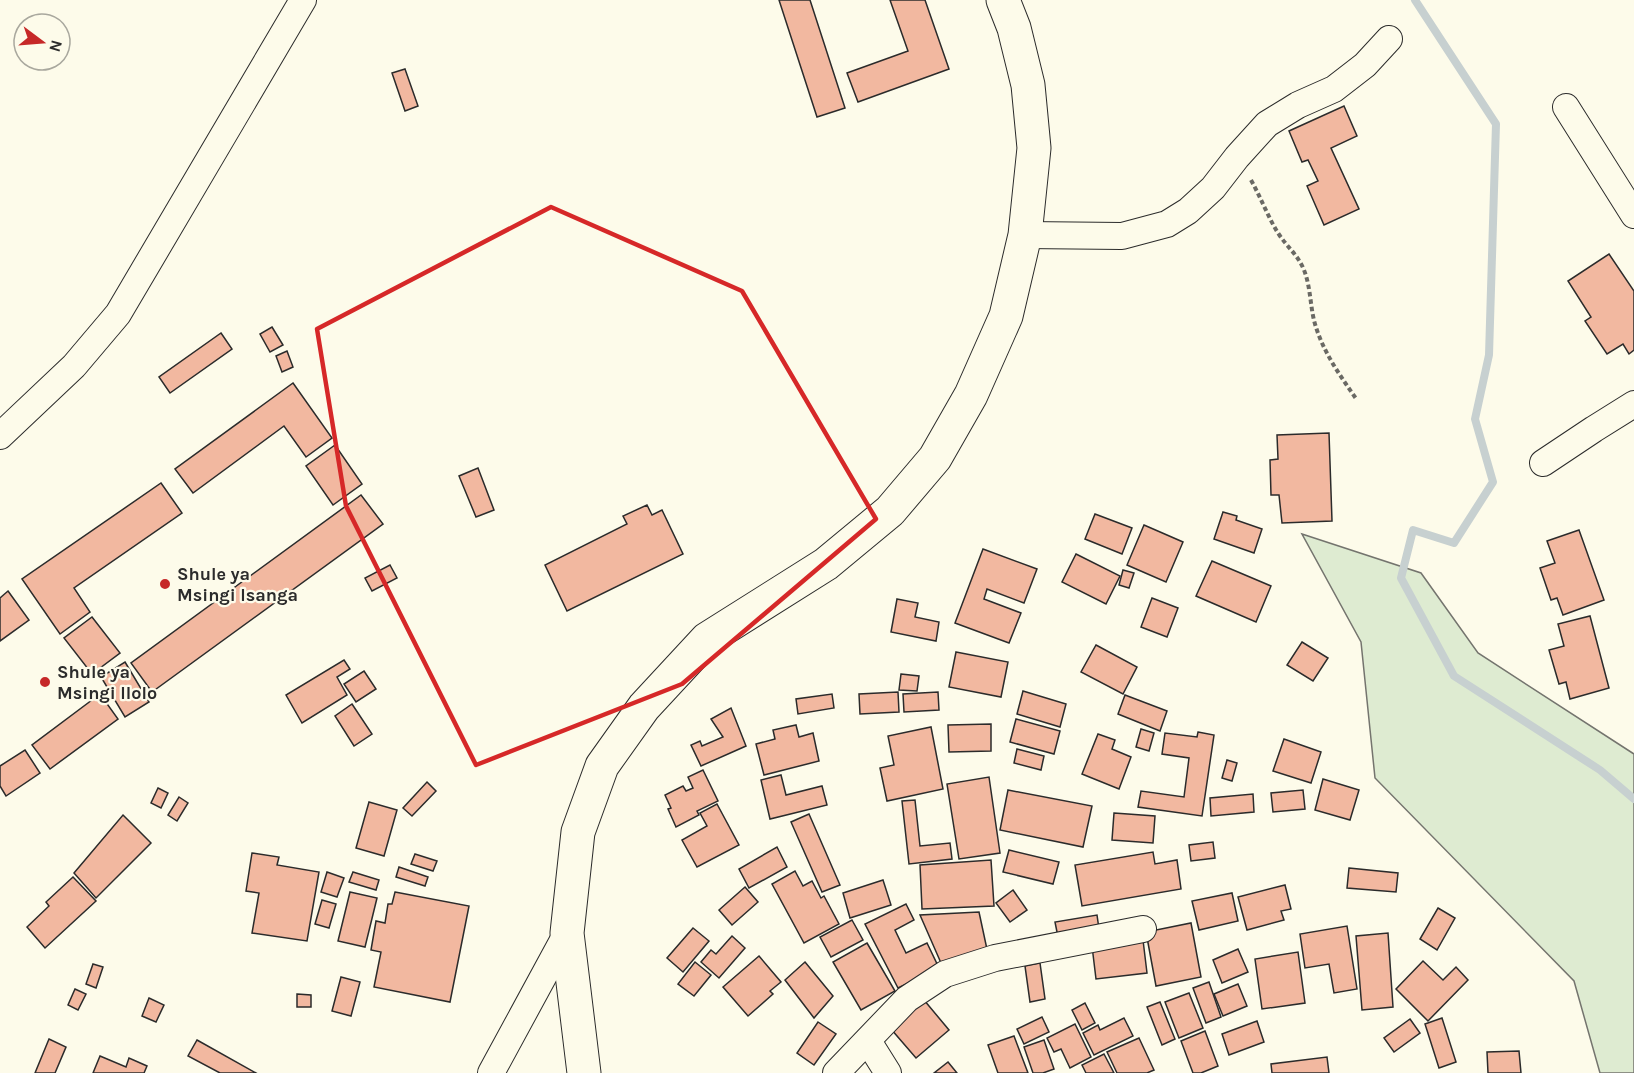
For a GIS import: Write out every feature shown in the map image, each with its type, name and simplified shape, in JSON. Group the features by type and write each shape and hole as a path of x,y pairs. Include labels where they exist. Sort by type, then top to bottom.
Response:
{"highway":[{"path":"584,1073 567,933 578,832 602,766 644,707 707,639 826,564 890,511 935,458 971,395 1006,316 1025,235 1034,148 1028,85 1014,28 1004,0"}],"street":[{"path":"0,436 74,366 118,314 303,0"},
{"path":"1025,235 1122,236 1167,224 1188,211 1213,188 1267,124 1298,105 1334,88 1365,65 1389,39"},
{"path":"1566,107 1634,214"},
{"path":"1543,464 1634,404"},
{"path":"836,1073 907,999 945,974 995,958 1143,929"},
{"path":"491,1073 567,933"},
{"path":"868,1041 888,1073"}],"path":[{"path":"1237,157 1265,205 1272,224 1283,241 1295,253 1304,270 1310,287 1315,324 1334,364 1357,400"}],"highlighted area":[{"path":"551,207 742,291 876,519 682,684 476,765 346,506 317,329"}],"green space":[{"path":"1302,534 1421,573 1478,653 1634,754 1634,1073 1600,1073 1574,981 1375,778 1361,642"}],"building":[{"path":"779,0 810,0 845,108 817,117"},
{"path":"890,0 925,0 949,69 858,102 847,73 908,51"},
{"path":"405,69 418,106 405,111 392,73"},
{"path":"1344,106 1357,136 1331,148 1359,209 1324,225 1307,186 1318,181 1308,160 1302,162 1289,131"},
{"path":"1609,254 1634,291 1634,350 1629,354 1623,344 1607,354 1585,321 1591,317 1568,281"},
{"path":"272,327 283,345 270,352 260,334"},
{"path":"221,333 232,349 170,393 159,377"},
{"path":"287,351 293,367 282,372 276,356"},
{"path":"293,383 332,438 306,457 284,426 193,493 175,469"},
{"path":"1329,433 1332,521 1282,523 1279,495 1271,495 1270,460 1278,459 1277,435"},
{"path":"335,445 362,484 333,505 306,466"},
{"path":"478,468 494,510 476,517 459,476"},
{"path":"161,483 182,513 74,588 90,612 60,634 22,579"},
{"path":"361,495 383,524 152,692 131,663"},
{"path":"647,505 652,515 662,510 683,554 567,611 545,565 627,524 623,516"},
{"path":"1223,512 1237,516 1236,520 1262,529 1254,553 1214,539"},
{"path":"1095,514 1132,528 1122,554 1085,539"},
{"path":"1144,525 1183,542 1166,582 1127,565"},
{"path":"1579,530 1604,600 1563,615 1557,598 1551,600 1540,568 1555,563 1547,541"},
{"path":"983,549 1037,569 1024,603 987,589 984,599 1021,613 1009,643 955,623"},
{"path":"1076,554 1120,576 1106,604 1062,582"},
{"path":"1212,561 1271,586 1256,622 1196,596"},
{"path":"390,565 397,578 372,591 365,578"},
{"path":"1123,570 1134,573 1129,588 1119,585"},
{"path":"8,591 29,620 0,641 0,598"},
{"path":"1152,598 1178,608 1167,637 1141,627"},
{"path":"897,599 918,603 915,617 939,622 936,641 891,632"},
{"path":"1590,616 1609,688 1570,699 1566,682 1559,684 1549,650 1564,646 1558,624"},
{"path":"92,617 120,653 92,674 64,638"},
{"path":"1302,642 1328,658 1313,681 1287,665"},
{"path":"1096,645 1137,667 1123,694 1081,672"},
{"path":"956,652 1008,662 1001,697 949,687"},
{"path":"344,660 350,669 337,677 347,695 302,723 286,695"},
{"path":"125,662 149,702 125,717 101,677"},
{"path":"364,671 376,689 356,702 344,684"},
{"path":"901,674 919,676 917,691 899,690"},
{"path":"1023,691 1066,704 1060,727 1017,714"},
{"path":"898,692 899,712 860,714 859,694"},
{"path":"938,692 939,710 904,712 903,694"},
{"path":"100,694 118,719 50,769 32,745"},
{"path":"832,694 834,708 798,714 796,699"},
{"path":"1125,695 1167,711 1160,731 1118,714"},
{"path":"352,704 372,734 354,746 335,716"},
{"path":"731,708 746,746 701,766 691,745 700,741 702,746 723,737 711,719"},
{"path":"1016,719 1060,731 1054,754 1010,742"},
{"path":"991,724 991,751 949,752 948,725"},
{"path":"796,725 799,737 813,733 819,761 764,775 756,744 775,739 773,730"},
{"path":"931,727 943,789 887,801 880,768 894,765 888,736"},
{"path":"1141,729 1154,733 1149,751 1136,747"},
{"path":"1198,732 1214,735 1202,816 1138,807 1141,791 1184,797 1189,758 1162,754 1165,733 1197,737"},
{"path":"1098,734 1115,740 1112,749 1131,757 1119,789 1082,774"},
{"path":"1284,739 1321,752 1311,783 1273,771"},
{"path":"1017,749 1044,756 1041,770 1014,763"},
{"path":"25,750 40,773 6,796 0,786 0,766"},
{"path":"1227,760 1237,763 1232,781 1222,778"},
{"path":"703,770 718,801 697,811 699,815 676,827 665,795 683,786 686,791 693,788 688,777"},
{"path":"781,775 786,795 822,786 827,805 770,819 761,780"},
{"path":"989,777 1000,853 959,859 947,784"},
{"path":"1323,779 1359,790 1350,820 1315,810"},
{"path":"427,782 436,791 412,816 403,808"},
{"path":"158,788 168,793 161,808 151,803"},
{"path":"1008,790 1092,806 1083,847 1000,830"},
{"path":"1303,790 1305,809 1273,812 1271,793"},
{"path":"1253,794 1254,812 1211,816 1210,798"},
{"path":"179,797 188,803 177,821 168,815"},
{"path":"915,800 920,846 950,843 952,859 909,864 902,801"},
{"path":"369,802 397,810 384,856 356,848"},
{"path":"717,804 739,845 697,867 682,840 707,826 700,813"},
{"path":"1114,813 1155,816 1153,843 1112,840"},
{"path":"809,814 840,885 822,892 791,822"},
{"path":"123,815 151,843 96,898 74,873"},
{"path":"1213,842 1215,858 1191,861 1189,845"},
{"path":"777,847 787,867 749,888 739,869"},
{"path":"1009,850 1059,862 1053,884 1003,872"},
{"path":"1153,852 1155,864 1177,860 1181,889 1082,906 1075,865"},
{"path":"252,853 279,857 277,865 319,872 307,941 252,933 259,893 246,891"},
{"path":"415,854 437,861 433,871 411,864"},
{"path":"991,860 994,906 922,909 920,865"},
{"path":"399,867 428,877 425,886 396,877"},
{"path":"1349,868 1398,873 1396,892 1347,888"},
{"path":"795,871 803,886 812,881 821,898 824,896 839,924 804,943 772,884"},
{"path":"327,872 344,878 337,897 321,892"},
{"path":"353,872 379,880 376,890 349,882"},
{"path":"73,877 96,901 45,948 27,927 49,906 46,902"},
{"path":"883,880 891,905 850,918 843,893"},
{"path":"1285,885 1291,909 1281,911 1284,920 1247,930 1238,897"},
{"path":"745,887 758,902 732,925 719,910"},
{"path":"1013,890 1027,910 1010,922 996,903"},
{"path":"350,892 377,898 365,947 338,941"},
{"path":"395,892 469,906 450,1002 374,987 381,952 371,950 376,921 385,923 388,904 392,904"},
{"path":"1232,893 1238,921 1199,930 1192,901"},
{"path":"322,900 336,904 329,928 315,924"},
{"path":"906,904 914,920 895,930 906,953 927,943 939,968 898,988 865,924"},
{"path":"1438,908 1455,918 1437,950 1420,939"},
{"path":"979,912 988,954 941,963 920,915"},
{"path":"1097,915 1099,929 1058,937 1055,922"},
{"path":"852,920 863,940 831,957 820,937"},
{"path":"1191,923 1201,977 1156,986 1146,932"},
{"path":"1347,926 1357,989 1334,993 1329,964 1305,968 1300,934"},
{"path":"693,928 709,941 683,972 667,958"},
{"path":"1388,933 1393,1007 1362,1010 1356,936"},
{"path":"732,936 745,948 719,978 701,962 711,950 716,954"},
{"path":"1143,940 1147,973 1096,979 1092,946"},
{"path":"867,943 895,991 861,1010 833,962"},
{"path":"1238,949 1248,972 1222,983 1213,960"},
{"path":"1298,952 1305,1003 1262,1009 1255,959"},
{"path":"759,956 781,982 770,991 773,994 748,1016 723,987"},
{"path":"1423,961 1443,980 1456,967 1468,980 1428,1021 1396,989"},
{"path":"695,962 711,975 694,996 678,984"},
{"path":"805,962 833,996 814,1018 785,980"},
{"path":"1040,963 1045,999 1030,1002 1025,966"},
{"path":"93,964 103,967 96,988 86,984"},
{"path":"341,977 360,982 351,1016 332,1011"},
{"path":"1209,982 1221,1017 1206,1023 1193,988"},
{"path":"1238,984 1247,1006 1223,1016 1214,994"},
{"path":"75,989 86,994 78,1010 68,1005"},
{"path":"1189,993 1203,1028 1179,1038 1165,1002"},
{"path":"297,994 311,995 311,1007 297,1007"},
{"path":"149,998 164,1005 156,1022 142,1016"},
{"path":"924,1000 949,1030 916,1058 891,1029"},
{"path":"1160,1002 1175,1039 1162,1045 1147,1007"},
{"path":"1085,1003 1095,1023 1082,1030 1072,1010"},
{"path":"1042,1017 1049,1032 1024,1044 1017,1029"},
{"path":"1124,1018 1133,1036 1094,1055 1083,1033 1098,1025 1100,1030"},
{"path":"1442,1018 1456,1062 1439,1068 1425,1024"},
{"path":"1410,1019 1420,1033 1394,1052 1384,1038"},
{"path":"1257,1021 1264,1042 1229,1055 1222,1034"},
{"path":"818,1022 836,1034 814,1065 797,1053"},
{"path":"1075,1024 1091,1057 1070,1068 1061,1049 1054,1052 1047,1038"},
{"path":"1205,1031 1218,1066 1201,1073 1193,1073 1181,1041"},
{"path":"1014,1036 1028,1073 998,1073 988,1045"},
{"path":"1139,1038 1154,1070 1147,1073 1117,1073 1107,1052"},
{"path":"49,1039 66,1047 55,1073 35,1073"},
{"path":"197,1040 256,1073 220,1073 188,1056"},
{"path":"1044,1040 1054,1069 1043,1073 1033,1073 1024,1047"},
{"path":"1519,1051 1521,1073 1488,1073 1487,1052"},
{"path":"1104,1054 1114,1073 1086,1073 1082,1065"},
{"path":"100,1056 126,1067 129,1058 147,1066 144,1073 93,1073"},
{"path":"1327,1057 1329,1073 1272,1073 1271,1064"},
{"path":"948,1062 957,1073 934,1073"}],"waterway":[{"path":"1415,0 1496,124 1489,355 1475,419 1493,482 1454,543 1413,530 1401,578 1454,676 1600,770 1634,799"}],"place":[{"name":"Shule ya Msingi Isanga","path":"165,584"},
{"name":"Shule ya Msingi Ilolo","path":"45,682"}]}
